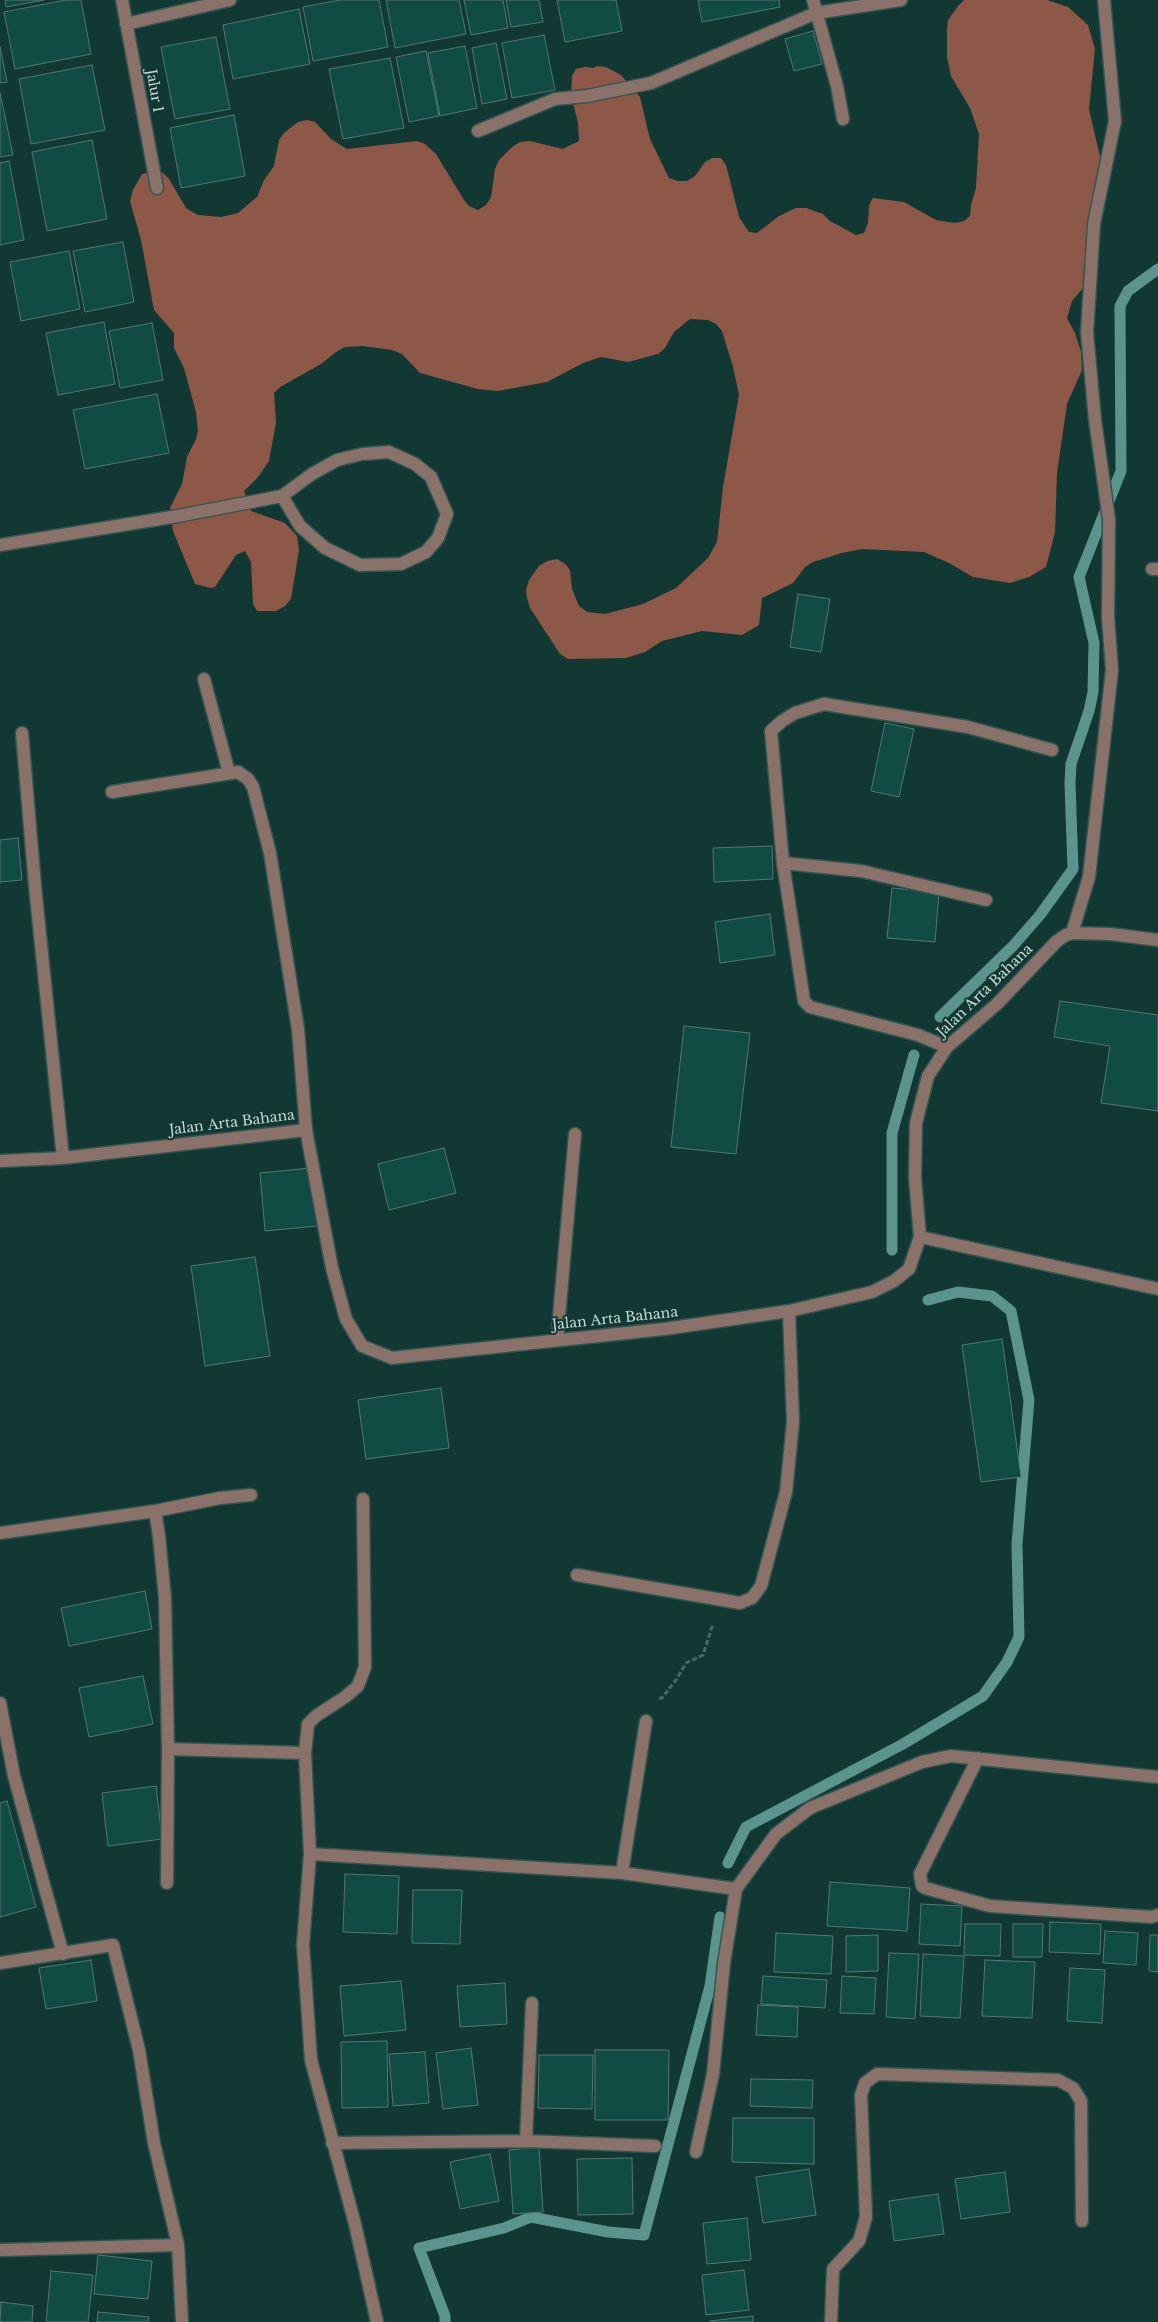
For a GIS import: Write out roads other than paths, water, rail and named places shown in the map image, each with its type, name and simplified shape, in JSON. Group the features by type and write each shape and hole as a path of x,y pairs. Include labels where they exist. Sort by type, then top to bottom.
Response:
{"street":[{"name":"Jalur 1","path":"122,0 157,188"},
{"path":"126,24 230,0"},
{"path":"813,0 837,86 843,119"},
{"path":"478,131 555,99 587,96 651,83 816,13 901,0"},
{"path":"1104,0 1115,121 1094,224 1087,332 1095,420 1109,520 1108,617 1112,670 1089,877 1072,933 1110,934 1158,940"},
{"path":"0,545 178,516 282,496 312,474 337,460 362,454 389,452 414,464 431,477 448,514 438,538 426,552 401,564 360,565 325,548 300,526 282,496"},
{"path":"204,679 229,773"},
{"path":"947,1047 918,1034 810,1008 804,1001 783,863 771,731 795,713 824,704 968,727 1052,750"},
{"path":"22,733 62,1158"},
{"path":"112,792 229,773 242,774 253,787 270,853 298,1029 306,1130"},
{"path":"783,863 860,871 986,900"},
{"name":"Jalan Arta Bahana","path":"0,1161 62,1158 306,1130 332,1268 346,1319 362,1346 392,1358 664,1329 789,1311 872,1292 894,1281 909,1268 920,1237 915,1178 916,1123 928,1076 947,1047 997,1004 1057,941 1072,933"},
{"path":"557,1340 575,1134"},
{"path":"920,1237 1158,1289"},
{"path":"577,1575 740,1603 752,1598 761,1586 786,1492 793,1422 789,1311"},
{"path":"0,1533 155,1511 220,1498 251,1495"},
{"path":"363,1500 365,1668 358,1686 346,1697 316,1716 308,1724 305,1753 310,1854 303,1945 310,2051 332,2143 355,2224 377,2322"},
{"path":"155,1511 165,1598 168,1749 167,1883"},
{"path":"0,1703 14,1776 62,1954"},
{"path":"622,1873 646,1721"},
{"path":"168,1749 305,1753"},
{"path":"696,2152 713,2074 724,1963 736,1889 776,1834 810,1808 922,1762 951,1756 1158,1777"},
{"path":"978,1758 920,1874 922,1886 990,1906 1151,1918 1158,1916"},
{"path":"310,1854 622,1873 736,1889"},
{"path":"0,1963 112,1945 139,2050 154,2144 178,2245 182,2322"},
{"path":"526,2141 532,2003"},
{"path":"831,2322 833,2269 859,2241 866,2216 861,2095 865,2083 877,2074 1058,2080 1074,2088 1080,2101 1082,2221"},
{"path":"332,2143 526,2141 655,2146"},
{"path":"0,2250 178,2245"}],"waterway":[{"path":"940,1017 1013,946 1040,915 1073,869 1071,764 1089,711 1093,692 1094,643 1079,577 1121,471 1120,306 1128,291 1158,269"},
{"path":"892,1250 892,1133 914,1055"},
{"path":"728,1863 746,1827 903,1744 983,1696 1007,1662 1019,1637 1017,1544 1029,1400 1011,1311 992,1296 958,1292 928,1300"},
{"path":"445,2322 445,2316 419,2248 504,2228 531,2217 608,2232 644,2235 710,1986 720,1917"}]}
